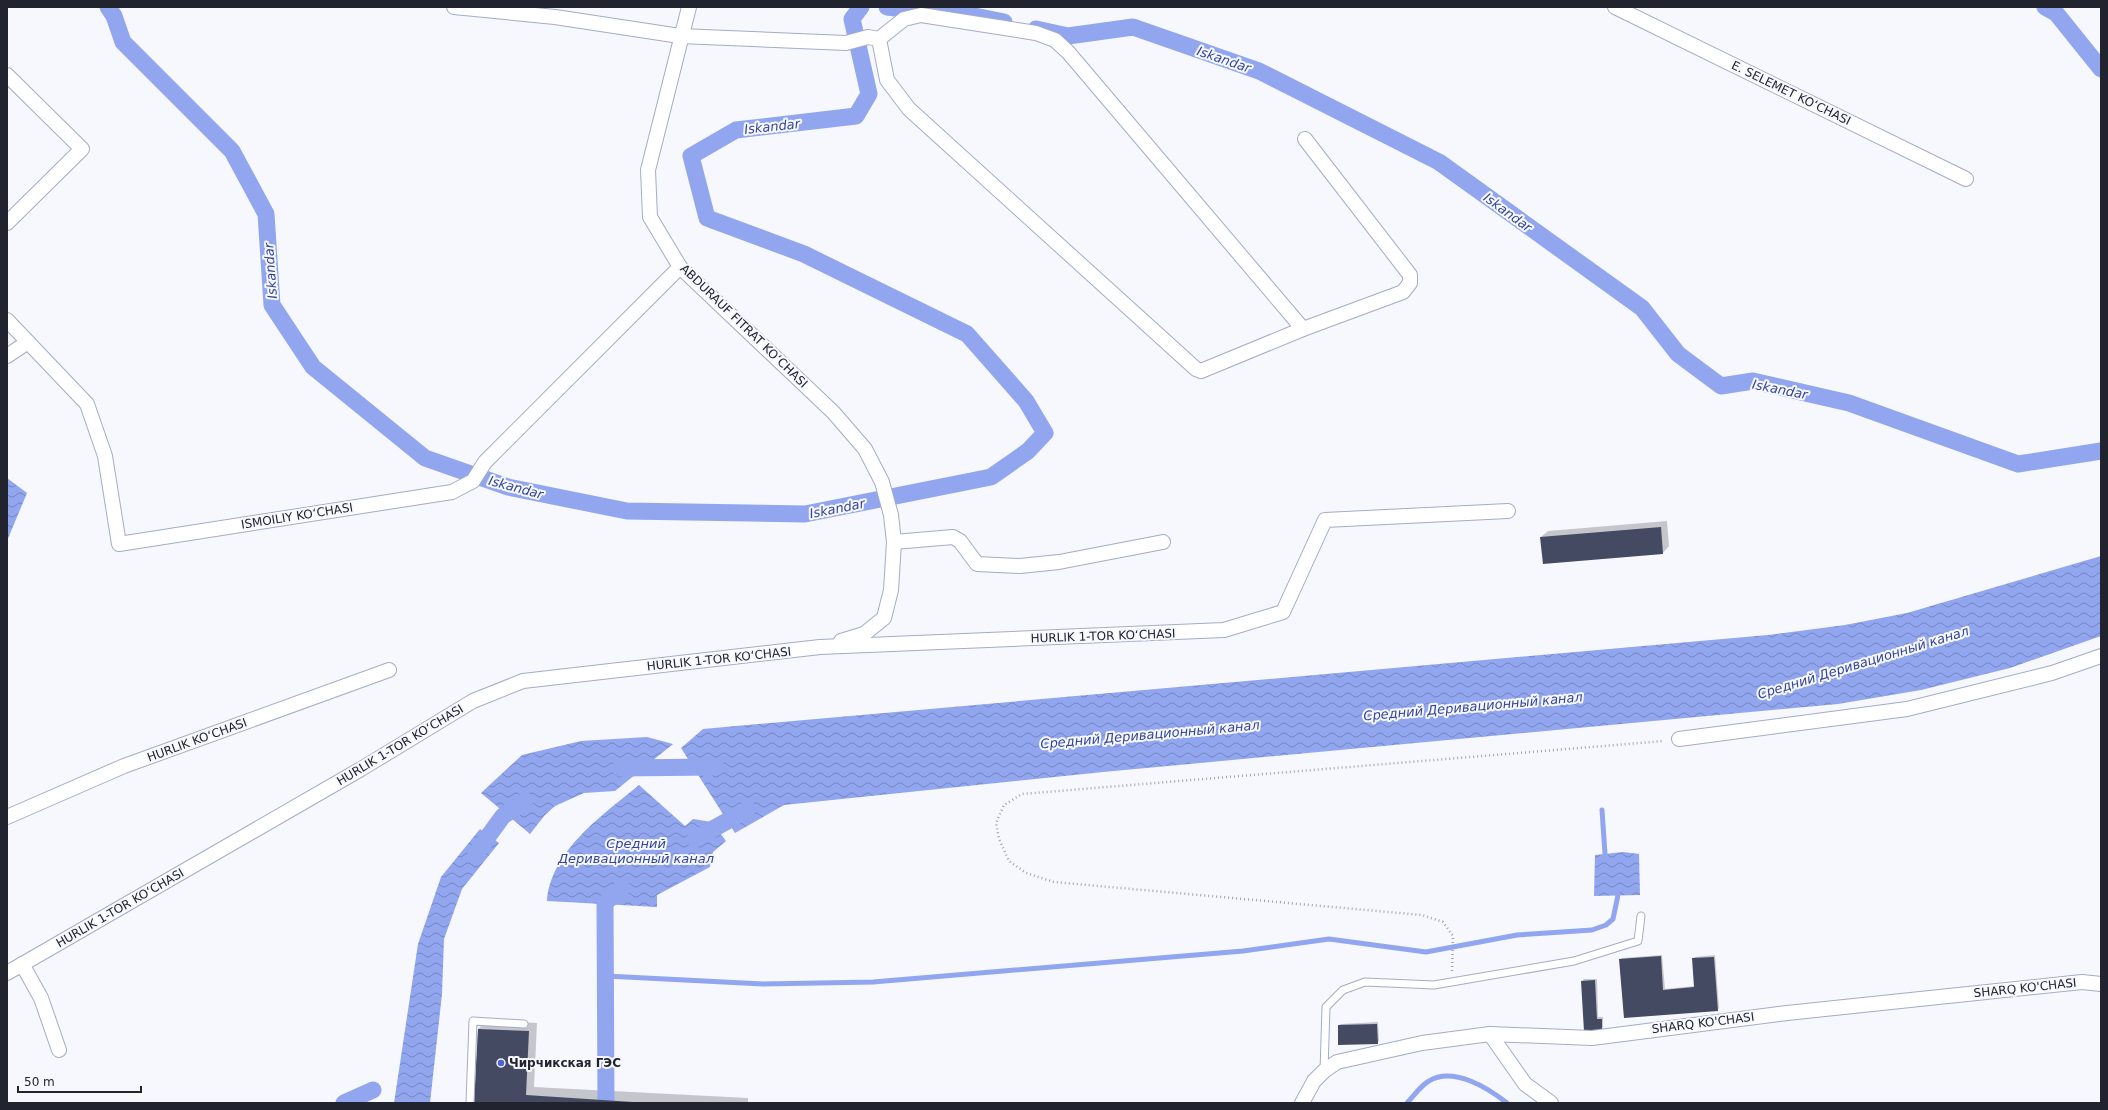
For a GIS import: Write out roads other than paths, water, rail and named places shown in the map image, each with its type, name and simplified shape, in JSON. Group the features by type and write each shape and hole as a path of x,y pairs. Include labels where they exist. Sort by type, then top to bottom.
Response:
{"street":[{"path":"454,7 555,17 680,36 846,43 874,38 904,19 921,15 1036,33 1055,40 1077,62 1303,329"},
{"name":"ABDURAUF FITRAT KO‘CHASI","path":"688,7 648,170 650,217 680,267 833,412 865,449 882,482 891,515"},
{"name":"E. SELEMET KO‘CHASI","path":"1615,7 1966,179"},
{"path":"874,38 888,80 909,109 1196,369 1205,371 1303,329 1403,292 1410,283 1410,275 1305,139"},
{"path":"7,75 82,148 7,223"},
{"name":"ISMOILIY KO‘CHASI","path":"28,342 87,404 105,456 119,544 452,492 473,481 485,462 680,267"},
{"path":"7,320 28,342 7,356"},
{"name":"HURLIK 1-TOR KO‘CHASI","path":"7,973 367,765 473,701 522,681 820,647 1224,630 1283,612 1325,520 1508,511"},
{"name":"HURLIK 1-TOR KO‘CHASI","path":"820,647 864,634 884,618 891,590 894,542 891,515"},
{"path":"894,542 953,537 960,542 977,564 1020,566 1059,562 1163,542"},
{"path":"1679,739 1907,708 2052,673 2101,656"},
{"name":"HURLIK KO‘CHASI","path":"7,817 124,766 389,670"},
{"path":"22,964 41,998 59,1050"},
{"name":"SHARQ KO'CHASI","path":"1302,1103 1314,1081 1324,1071 1337,1062 1399,1048 1490,1034 1592,1038 1787,1013 2082,982 2101,984"},
{"path":"1490,1034 1525,1084 1550,1103"}],"lane":[{"path":"1324,1071 1326,1008 1343,990 1366,982 1434,985 1574,961 1638,941 1641,916"},
{"path":"470,1103 473,1021 524,1024"}],"water":[{"path":"7,478 27,493 7,541"},
{"name":"Средний Деривационный канал","path":"2101,556 2101,636 2010,668 1921,690 1838,704 1103,772 784,805 735,833 681,748 703,729 1768,635 1845,625 1907,613"},
{"path":"647,737 673,744 615,791 584,793 555,806 545,815 530,834 481,793 522,755 581,741"},
{"name":"Средний Деривационный канал","path":"639,785 685,826 693,819 712,822 726,841 713,852 710,867 657,895 657,907 547,901 551,883 558,866 568,850 595,821"},
{"path":"480,829 499,843 462,889 444,939 442,994 430,1103 394,1103 418,944 441,877"},
{"path":"1623,852 1639,854 1640,895 1594,896 1595,855"}],"waterway":[{"name":"Iskandar","path":"108,7 114,16 123,42 232,151 266,214 272,305 313,367 425,458 508,487 627,511 805,514 991,477 1028,451 1045,433 1026,401 967,334 804,254 707,218 691,156 736,130 856,116 869,94 852,19 861,7"},
{"name":"Iskandar","path":"887,7 913,10 950,11 1004,22"},
{"name":"Iskandar","path":"2045,7 2056,13 2101,69"},
{"name":"Iskandar","path":"1036,29 1068,36 1133,27 1259,71 1439,162 1642,308 1678,354 1721,386 1753,381 1849,403 2018,464 2101,451"},
{"name":"Средний Деривационный канал","path":"620,768 716,767"},
{"name":"Средний Деривационный канал","path":"476,853 503,816 525,801"},
{"path":"695,839 747,810"},
{"path":"1602,810 1605,854 1607,860"},
{"path":"606,1103 605,903 622,888"},
{"path":"606,976 763,984 873,982 1243,951 1329,939 1426,952 1517,935 1592,930 1606,925 1613,919 1618,895 1616,889"},
{"path":"1407,1103 1420,1088 1429,1081 1438,1077 1449,1076 1459,1077 1480,1085 1507,1103"},
{"path":"344,1103 373,1090"}],"place":[{"name":"Чирчикская ГЭС","path":"501,1063"}]}
